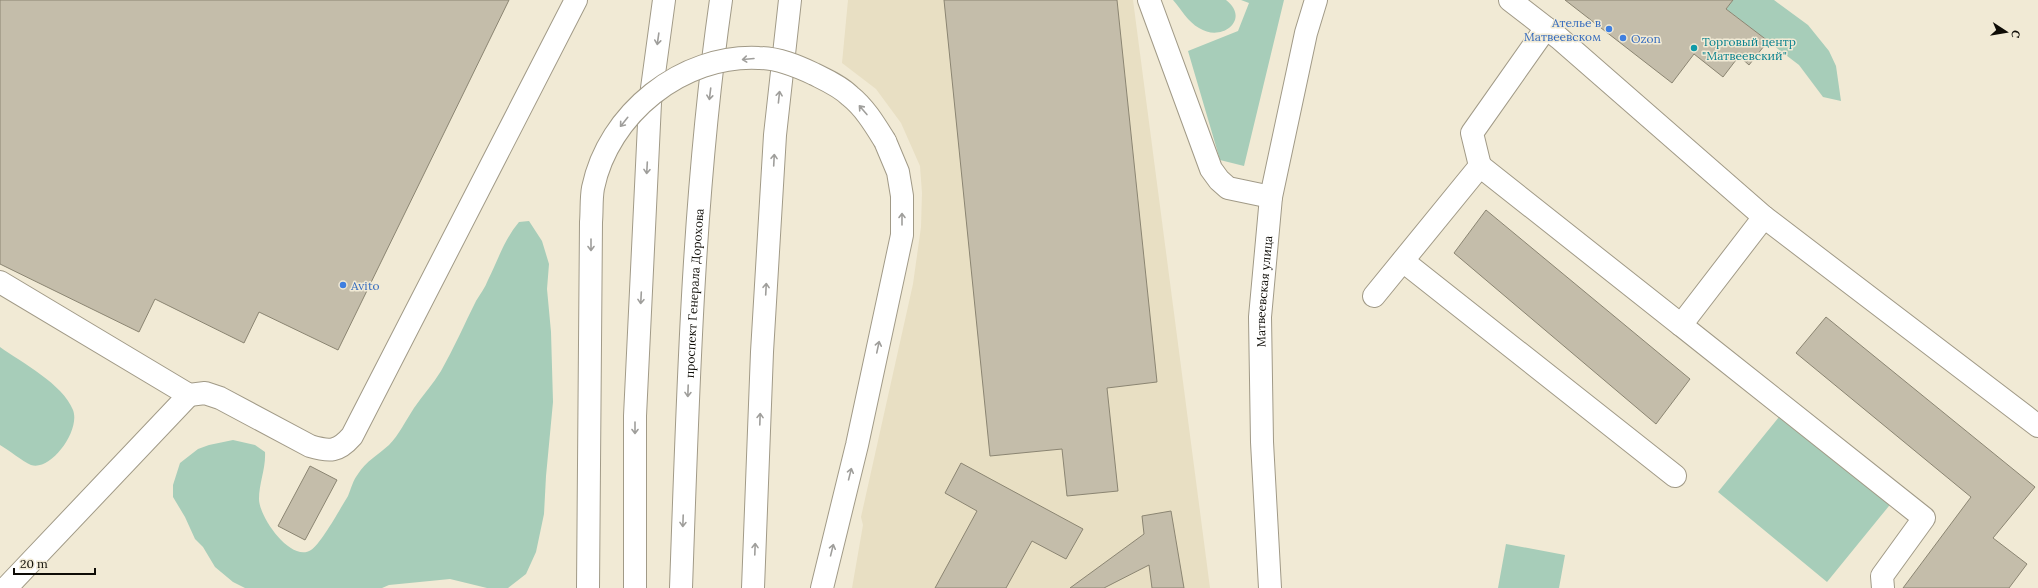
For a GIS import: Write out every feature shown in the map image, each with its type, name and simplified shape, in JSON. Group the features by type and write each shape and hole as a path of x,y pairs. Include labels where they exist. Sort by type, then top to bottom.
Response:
{"street":[{"path":"0,282 189,395 204,393 220,398 310,446 324,451 344,445 352,436 576,0"},
{"path":"635,588 635,416 649,119 664,0"},
{"name":"проспект Генерала Дорохова","path":"681,588 689,374 703,161 721,0"},
{"path":"753,588 762,352 775,143 790,0"},
{"path":"1149,0 1211,169 1219,180 1228,188 1271,197"},
{"name":"Матвеевская улица","path":"1270,588 1262,442 1260,317 1271,197 1306,33 1316,0"},
{"path":"1510,0 1559,38 1764,217 2038,426"},
{"path":"1546,28 1472,133 1480,166 1924,518 1882,576 1883,588"},
{"path":"588,588 591,215 593,188 603,158 621,126 643,100 672,80 691,71 727,60 759,58 792,64 827,80 850,96 873,121 885,141 898,172 902,196 902,235 857,444 822,588"},
{"path":"1374,296 1480,166"},
{"path":"1681,325 1764,217"},
{"path":"1404,260 1675,476"},
{"path":"6,588 189,395"}],"shaded area":[{"path":"848,0 1133,0 1210,588 852,588 863,525 861,517 913,284 921,227 922,193 920,166 901,123 876,89 842,63"}],"green space":[{"path":"1173,0 1226,0 1233,7 1236,14 1235,21 1224,31 1216,33 1208,32 1191,22"},
{"path":"1241,0 1284,0 1244,166 1220,160 1188,51 1238,31 1249,3"},
{"path":"1733,0 1774,0 1808,25 1829,51 1836,66 1841,101 1823,97 1799,65 1726,9"},
{"path":"529,221 542,241 549,264 547,289 551,332 553,402 544,514 536,552 526,574 508,588 487,588 450,579 389,585 382,588 245,588 233,582 215,567 203,547 195,539 185,517 173,497 173,485 180,463 198,449 209,445 233,440 255,445 265,452 259,499 260,507 264,516 278,536 294,550 303,552 311,550 320,541 331,525 348,496 361,469 393,441 414,408 438,376 485,286 509,236 519,222"},
{"path":"0,347 41,374 68,400 73,410 74,419 72,428 62,448 55,456 39,466 27,463 0,445"},
{"path":"1783,412 1893,501 1827,582 1718,492"},
{"path":"1506,544 1565,555 1559,588 1498,588"}],"building":[{"path":"0,0 509,0 338,350 259,312 244,343 155,299 139,332 0,264"},
{"path":"944,0 1117,0 1157,382 1107,388 1118,491 1067,496 1062,449 990,456"},
{"name":"Торговый центр \"Матвеевский\"","path":"1565,0 1733,0 1726,9 1768,41 1749,65 1739,56 1723,77 1694,54 1672,83"},
{"path":"1486,210 1690,379 1656,424 1454,253"},
{"path":"1826,317 2035,487 1993,538 2027,564 2009,588 1903,588 1971,497 1796,353"},
{"path":"961,463 1083,529 1066,559 1032,541 1006,588 935,588 977,511 945,493"},
{"path":"310,466 337,480 305,540 278,526"},
{"path":"1171,511 1184,588 1152,588 1149,565 1104,588 1070,588 1144,534 1142,516"}],"place":[{"name":"Ателье в Матвеевском","path":"1609,29"},
{"name":"Ozon","path":"1623,38"},
{"name":"Торговый центр \"Матвеевский\"","path":"1694,48"},
{"name":"Avito","path":"343,285"}]}
